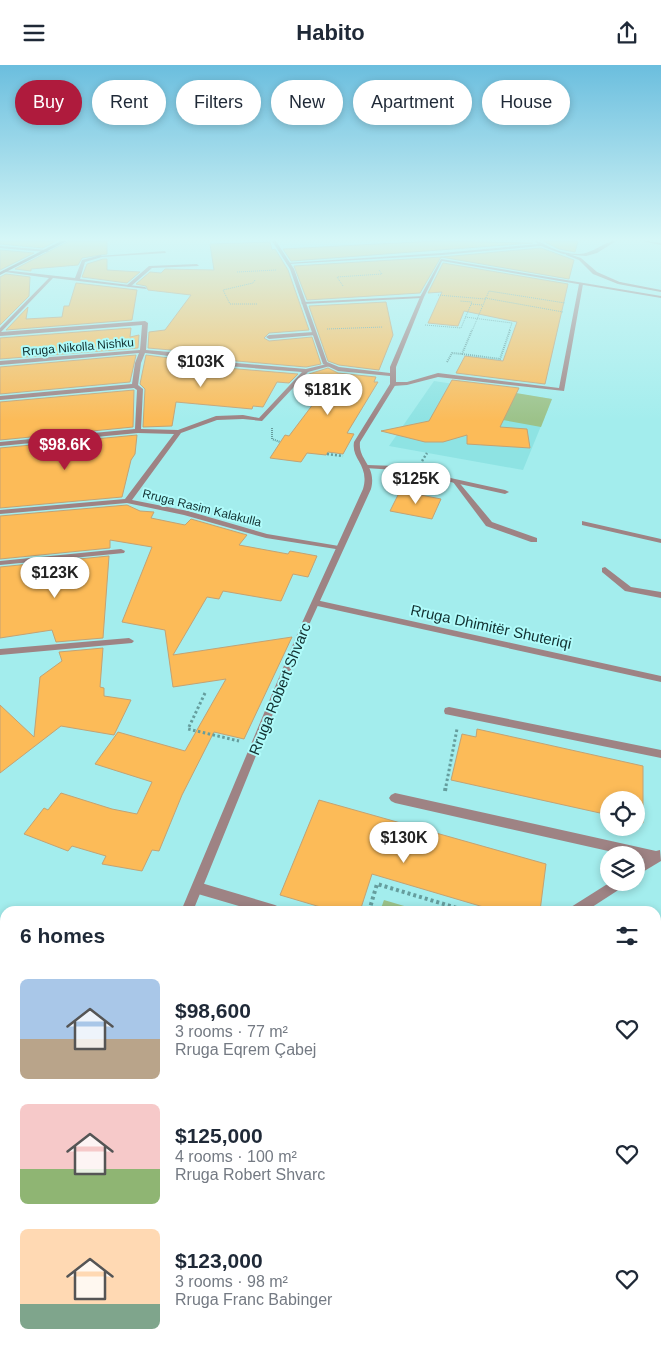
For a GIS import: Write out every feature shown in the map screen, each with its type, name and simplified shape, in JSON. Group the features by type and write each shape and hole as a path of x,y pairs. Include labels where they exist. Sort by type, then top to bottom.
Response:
{"street":[{"path":"0,333 30,301"},
{"path":"327,365 303,303 332,301"},
{"path":"421,301 392,370 393,380 357,442 356,450 367,467 388,467 505,492"},
{"path":"0,444 138,431 179,432 216,418 243,417 260,420 306,371 327,365 410,385 428,376 438,375 562,390 579,301"},
{"path":"0,333 145,323 143,351 138,363 135,387"},
{"path":"269,337 314,332"},
{"name":"Rruga Nikolla Nishku","path":"0,363 143,351 162,352 190,361 306,371"},
{"path":"0,398 135,387 140,389 138,431"},
{"path":"127,501 179,432"},
{"name":"Rruga Robert Shvarc","path":"189,906 339,548 370,480 367,467"},
{"path":"456,481 489,524 534,540"},
{"name":"Rruga Rasim Kalakulla","path":"0,512 127,501 185,513 266,536 339,548"},
{"path":"585,523 661,541"},
{"path":"0,563 121,551"},
{"path":"605,570 628,589 661,595"},
{"name":"Rruga Dhimitër Shuteriqi","path":"316,603 661,679"},
{"path":"0,652 129,641"},
{"path":"455,712 661,754"},
{"path":"395,798 659,856"},
{"path":"645,865 659,856"},
{"path":"198,888 258,906"},
{"path":"583,906 606,891"}],"path":[{"path":"229,301 230,304 257,304"},
{"path":"461,301 482,305"},
{"path":"459,354 462,354 484,301"},
{"path":"497,301 576,314"},
{"path":"553,301 578,305"},
{"path":"412,323 461,328 471,304"},
{"path":"465,317 512,323 500,357"},
{"path":"314,332 384,327"},
{"path":"438,375 452,353 500,359 500,357 504,357"},
{"path":"272,425 272,439 280,443"},
{"path":"205,693 188,729 256,745"},
{"path":"441,809 455,712"},
{"path":"371,906 377,885 450,906"}],"shaded area":[{"path":"434,381 552,399 523,470 389,446"}],"green space":[{"path":"516,393 552,399 541,427 503,420"},
{"path":"384,900 404,906 382,906"}],"building":[{"path":"0,301 24,301 0,325"},
{"path":"71,301 135,301 132,320 6,330 28,307 26,319 62,317 64,306 69,306"},
{"path":"186,301 299,301 309,330 269,333 264,338 269,341 312,337 321,364 306,367 191,357 171,350 148,348 149,332 165,330"},
{"path":"438,301 564,301 545,384 456,373 465,356 503,361 517,322 464,311 458,326 428,323"},
{"path":"386,302 393,335 379,370 339,365 328,361 309,306"},
{"path":"131,328 130,337 139,335 138,348 0,359 0,338"},
{"path":"136,355 130,382 0,394 0,367"},
{"path":"146,355 169,358 190,365 298,374 289,383 277,382 263,407 253,406 252,409 176,402 172,426 143,427 145,389 140,384"},
{"path":"328,368 338,373 376,377 374,382 378,382 347,433 354,434 343,454 328,452 326,455 307,453 301,462 270,458 285,435 289,436 326,387 299,384 309,374"},
{"path":"452,380 519,388 500,427 527,429 530,448 467,444 467,435 443,442 425,442 381,431 429,421"},
{"path":"134,390 133,427 0,440 0,402"},
{"path":"137,435 135,454 131,460 122,497 0,508 0,448"},
{"path":"400,491 441,499 432,519 390,511"},
{"path":"127,505 140,511 154,512 151,518 185,525 191,519 247,535 239,545 288,554 290,551 317,556 308,577 293,574 281,601 223,591 219,599 207,597 173,655 292,637 244,739 214,732 182,795 159,851 152,850 142,871 102,864 106,856 72,846 68,851 24,834 44,808 48,810 61,793 112,809 137,814 152,782 95,764 118,732 185,751 226,679 173,687 165,630 122,622 152,547 110,540 110,548 0,559 0,516"},
{"path":"109,556 103,638 56,642 52,630 0,638 0,567"},
{"path":"103,648 100,687 104,688 104,696 131,700 114,735 61,726 0,773 0,705 34,737 40,677 62,661 59,652"},
{"path":"477,729 643,766 643,791 600,791 600,813 451,780 462,734 476,737"},
{"path":"319,800 546,864 541,906 480,906 372,874 362,906 317,906 280,895"}]}
